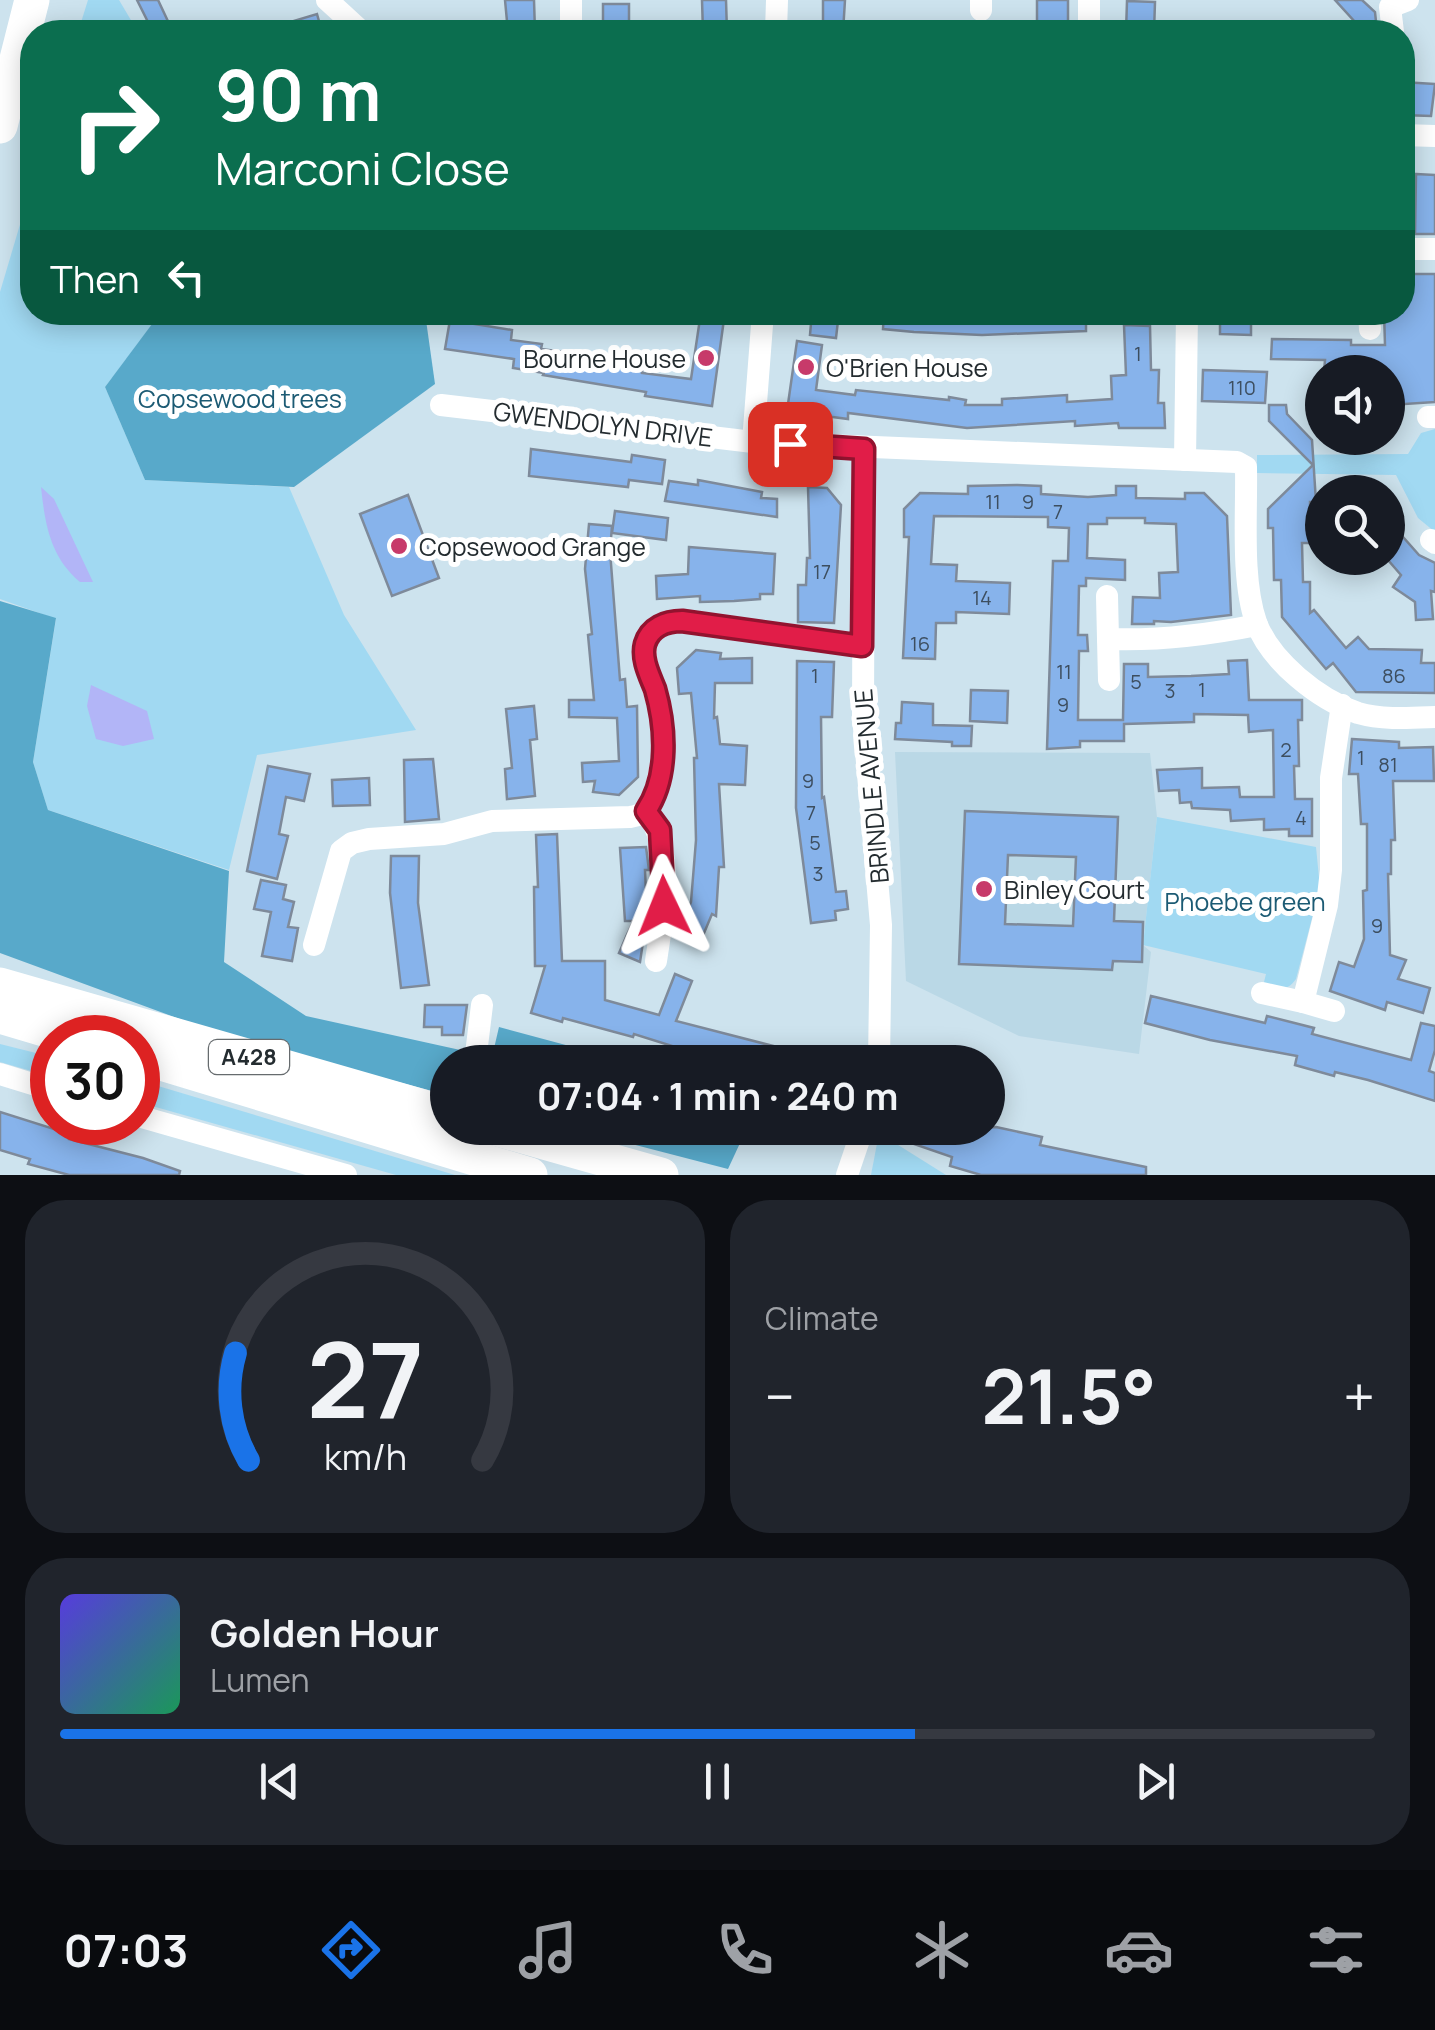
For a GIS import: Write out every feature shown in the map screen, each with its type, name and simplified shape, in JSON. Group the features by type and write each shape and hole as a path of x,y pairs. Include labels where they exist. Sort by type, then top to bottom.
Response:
{"main road":[{"path":"0,126 20,47"},
{"name":"A428","path":"0,985 430,1109"},
{"path":"0,1016 30,1025"},
{"name":"A428","path":"160,1063 530,1175"},
{"path":"554,1145 661,1175"}],"street":[{"path":"328,0 349,20"},
{"path":"753,442 762,325"},
{"path":"1185,460 1187,325"},
{"name":"GWENDOLYN DRIVE","path":"441,406 753,442 1237,462 1246,467 1249,591 1257,624"},
{"name":"BRINDLE AVENUE","path":"864,449 863,716 881,926 879,1045"},
{"path":"1107,596 1108,680"},
{"path":"314,945 342,851 352,843 444,834 492,821 630,817 646,811 652,802 662,760 660,710 645,656 645,642 658,626 682,621 862,646"},
{"path":"1108,639 1146,641 1203,636 1257,624 1294,673 1316,692 1359,713 1435,718"},
{"path":"1303,1002 1332,870 1331,778 1342,705"},
{"path":"646,811 660,830 664,865 664,906 656,961"},
{"path":"1262,993 1334,1011"},
{"path":"477,1045 482,1005"},
{"path":"0,1074 30,1083"},
{"path":"160,1122 346,1175"},
{"path":"846,1175 857,1145"}],"shaded area":[{"path":"41,487 54,499 93,582 80,582 62,562 47,527"},
{"path":"91,685 147,711 154,739 123,746 96,739 87,706"},
{"name":"Binley Court","path":"895,752 1150,753 1157,817 1143,945 1151,952 1139,1054 1019,1036 906,981"}],"green space":[{"path":"88,0 119,0 131,20 82,20"},
{"path":"20,224 20,325 152,325 105,387 145,480 289,487 344,615 416,730 257,755 229,870 48,810 33,762 56,619 0,599 0,292"},
{"name":"Copsewood trees","path":"151,325 427,325 435,384 294,487 145,480 105,387"},
{"path":"1435,429 1435,532 1418,518 1405,493 1405,475 1257,473 1257,455 1405,455 1421,433"},
{"path":"0,601 56,618 33,762 48,810 229,871 224,962 306,1016 438,1045 430,1045 430,1090 226,1036 0,953"},
{"name":"Phoebe green","path":"1157,817 1316,847 1320,888 1296,979 1289,986 1263,986 1266,974 1143,945"},
{"path":"499,1027 566,1045 495,1045"},
{"path":"0,1044 30,1052 30,1071 0,1062"},
{"path":"160,1087 455,1175 396,1175 160,1108"},
{"path":"636,1145 739,1145 728,1169"},
{"path":"877,1145 898,1145 946,1175 871,1175"}],"building":[{"path":"137,0 158,0 167,20 147,20"},
{"path":"505,0 534,0 535,20 507,20"},
{"path":"702,0 726,0 727,20 703,20"},
{"path":"823,0 845,0 844,20 823,20"},
{"path":"1037,0 1068,0 1068,20 1037,20"},
{"path":"1335,0 1362,0 1375,12 1376,20 1353,20"},
{"path":"1127,1 1155,2 1154,20 1126,20"},
{"path":"603,4 629,4 629,20 603,20"},
{"path":"317,14 319,20 297,20"},
{"path":"1415,83 1435,84 1431,116 1415,115"},
{"path":"1416,174 1435,175 1435,234 1415,234"},
{"path":"1415,274 1435,274 1435,402 1405,404 1405,355 1271,359 1272,339 1351,340 1351,345 1385,345 1384,325 1415,325"},
{"path":"449,325 481,325 512,330 511,340 542,344 541,349 611,358 610,362 643,366 642,373 691,379 699,325 723,325 712,406 543,375 513,368 514,359 445,349"},
{"path":"811,325 838,325 836,338 810,335"},
{"path":"883,325 1086,325 1086,331 982,335 883,329"},
{"path":"1124,325 1150,326 1151,370 1159,370 1158,403 1164,403 1165,428 1119,428 1118,423 1075,426 1075,421 967,428 848,413 848,419 787,411 797,341 822,345 816,390 949,397 966,400 965,405 1002,405 1002,399 1067,395 1067,402 1112,399 1111,376 1126,375"},
{"path":"1220,325 1251,325 1251,335 1220,334"},
{"path":"1203,370 1267,372 1265,403 1202,401"},
{"path":"1269,405 1286,405 1287,414 1305,433 1305,455 1313,455 1314,475 1305,475 1302,543 1303,582 1310,582 1310,613 1314,610 1346,648 1358,637 1369,649 1422,650 1421,663 1435,663 1435,693 1356,692 1333,663 1326,669 1282,617 1281,580 1274,580 1273,528 1268,528 1268,509 1313,465 1269,421"},
{"path":"531,449 631,462 632,455 665,460 662,484 629,480 628,487 529,476"},
{"path":"698,480 762,492 761,498 777,499 777,517 665,501 669,481 698,485"},
{"path":"968,486 1041,486 1041,494 1088,497 1116,495 1116,486 1136,486 1136,498 1185,499 1185,493 1204,493 1227,516 1231,615 1154,624 1132,624 1133,597 1160,598 1159,573 1178,572 1176,524 1145,523 1145,518 1107,518 1107,524 1088,524 1087,558 1125,560 1125,580 1086,578 1086,586 1079,586 1078,635 1087,635 1088,651 1079,651 1078,720 1123,720 1124,664 1148,664 1148,677 1191,676 1229,674 1228,661 1247,660 1249,700 1302,700 1302,720 1298,720 1299,766 1294,766 1295,799 1312,799 1312,836 1289,836 1289,829 1264,830 1264,819 1231,821 1230,810 1192,808 1191,802 1180,803 1179,790 1159,791 1157,770 1202,768 1202,788 1239,787 1240,797 1274,797 1273,730 1249,732 1248,715 1194,714 1194,722 1124,724 1124,741 1080,741 1080,747 1047,749 1053,561 1068,561 1069,528 1048,527 1048,517 934,516 931,564 957,565 956,581 1010,583 1009,614 956,612 956,623 936,623 935,659 903,658 909,537 904,537 904,509 920,493 968,494"},
{"path":"808,487 827,488 841,505 834,623 798,622 798,585 806,585 810,558"},
{"name":"Copsewood Grange","path":"408,495 439,578 392,596 360,514"},
{"path":"615,511 668,518 666,540 612,533"},
{"path":"589,524 612,526 610,551 620,680 625,679 627,707 637,706 638,777 619,795 593,792 595,781 583,782 582,763 619,761 617,718 569,717 569,700 594,700 585,569"},
{"path":"1405,539 1419,555 1435,563 1433,619 1416,620 1415,602 1393,587 1405,575"},
{"path":"689,547 775,554 773,594 734,601 700,602 700,596 657,599 656,576 688,574"},
{"path":"696,650 721,653 720,659 752,658 752,683 715,683 714,718 717,717 720,744 747,746 745,785 719,784 724,867 719,867 716,916 712,914 699,945 677,937 691,902 697,758 691,693 679,694 677,668"},
{"path":"797,661 834,662 832,717 821,717 822,798 836,892 846,891 848,909 835,911 836,920 811,923 796,808"},
{"path":"971,690 1008,691 1007,723 970,721"},
{"path":"902,702 933,704 933,725 972,726 971,746 895,739"},
{"path":"534,706 537,739 530,740 535,796 507,799 505,769 512,768 506,709"},
{"path":"1352,739 1399,742 1399,748 1433,747 1434,781 1393,781 1395,840 1391,840 1388,874 1390,955 1406,960 1398,979 1430,988 1423,1013 1387,1002 1385,1010 1330,991 1339,962 1354,967 1364,939 1367,824 1361,824 1358,774 1349,774"},
{"path":"433,759 439,819 405,822 404,760"},
{"path":"268,766 310,774 304,801 286,797 279,834 288,836 277,879 247,871"},
{"path":"369,778 370,805 333,806 332,780"},
{"name":"Binley Court","path":"965,811 1118,817 1114,921 1143,922 1142,962 1113,961 1112,970 959,964","holes":["1008,855 1076,857 1073,926 1005,924"]},
{"path":"557,834 562,961 605,961 605,1000 659,1015 675,974 692,981 676,1021 769,1045 669,1045 531,1013 545,966 535,966 536,835"},
{"path":"646,847 647,916 640,962 619,953 633,921 625,921 620,848"},
{"path":"391,856 419,856 418,903 429,985 401,988 390,893"},
{"path":"261,880 286,885 283,899 294,902 288,927 298,928 292,961 262,956 271,912 254,909"},
{"path":"1151,996 1265,1023 1267,1016 1314,1028 1312,1034 1411,1060 1421,1023 1435,1026 1435,1050 1429,1071 1435,1073 1435,1101 1368,1080 1295,1065 1297,1056 1145,1023"},
{"path":"425,1005 467,1005 463,1035 442,1035 442,1027 424,1027"},
{"path":"0,1112 30,1121 30,1145 92,1145 180,1171 179,1175 69,1175 28,1164 30,1159 0,1150"},
{"path":"1005,1129 1042,1137 1040,1145 1146,1167 1146,1175 981,1175 950,1166 952,1157 917,1145 1005,1145"}],"place":[{"name":"Bourne House","path":"706,358"},
{"name":"O'Brien House","path":"806,367"},
{"name":"Copsewood Grange","path":"399,546"},
{"name":"Binley Court","path":"984,889"}],"route":[{"path":"664,906 660,830 646,811 652,802 662,760 664,728 645,656 645,642 652,632 669,621 682,621 862,646 864,449 790,444"}]}
